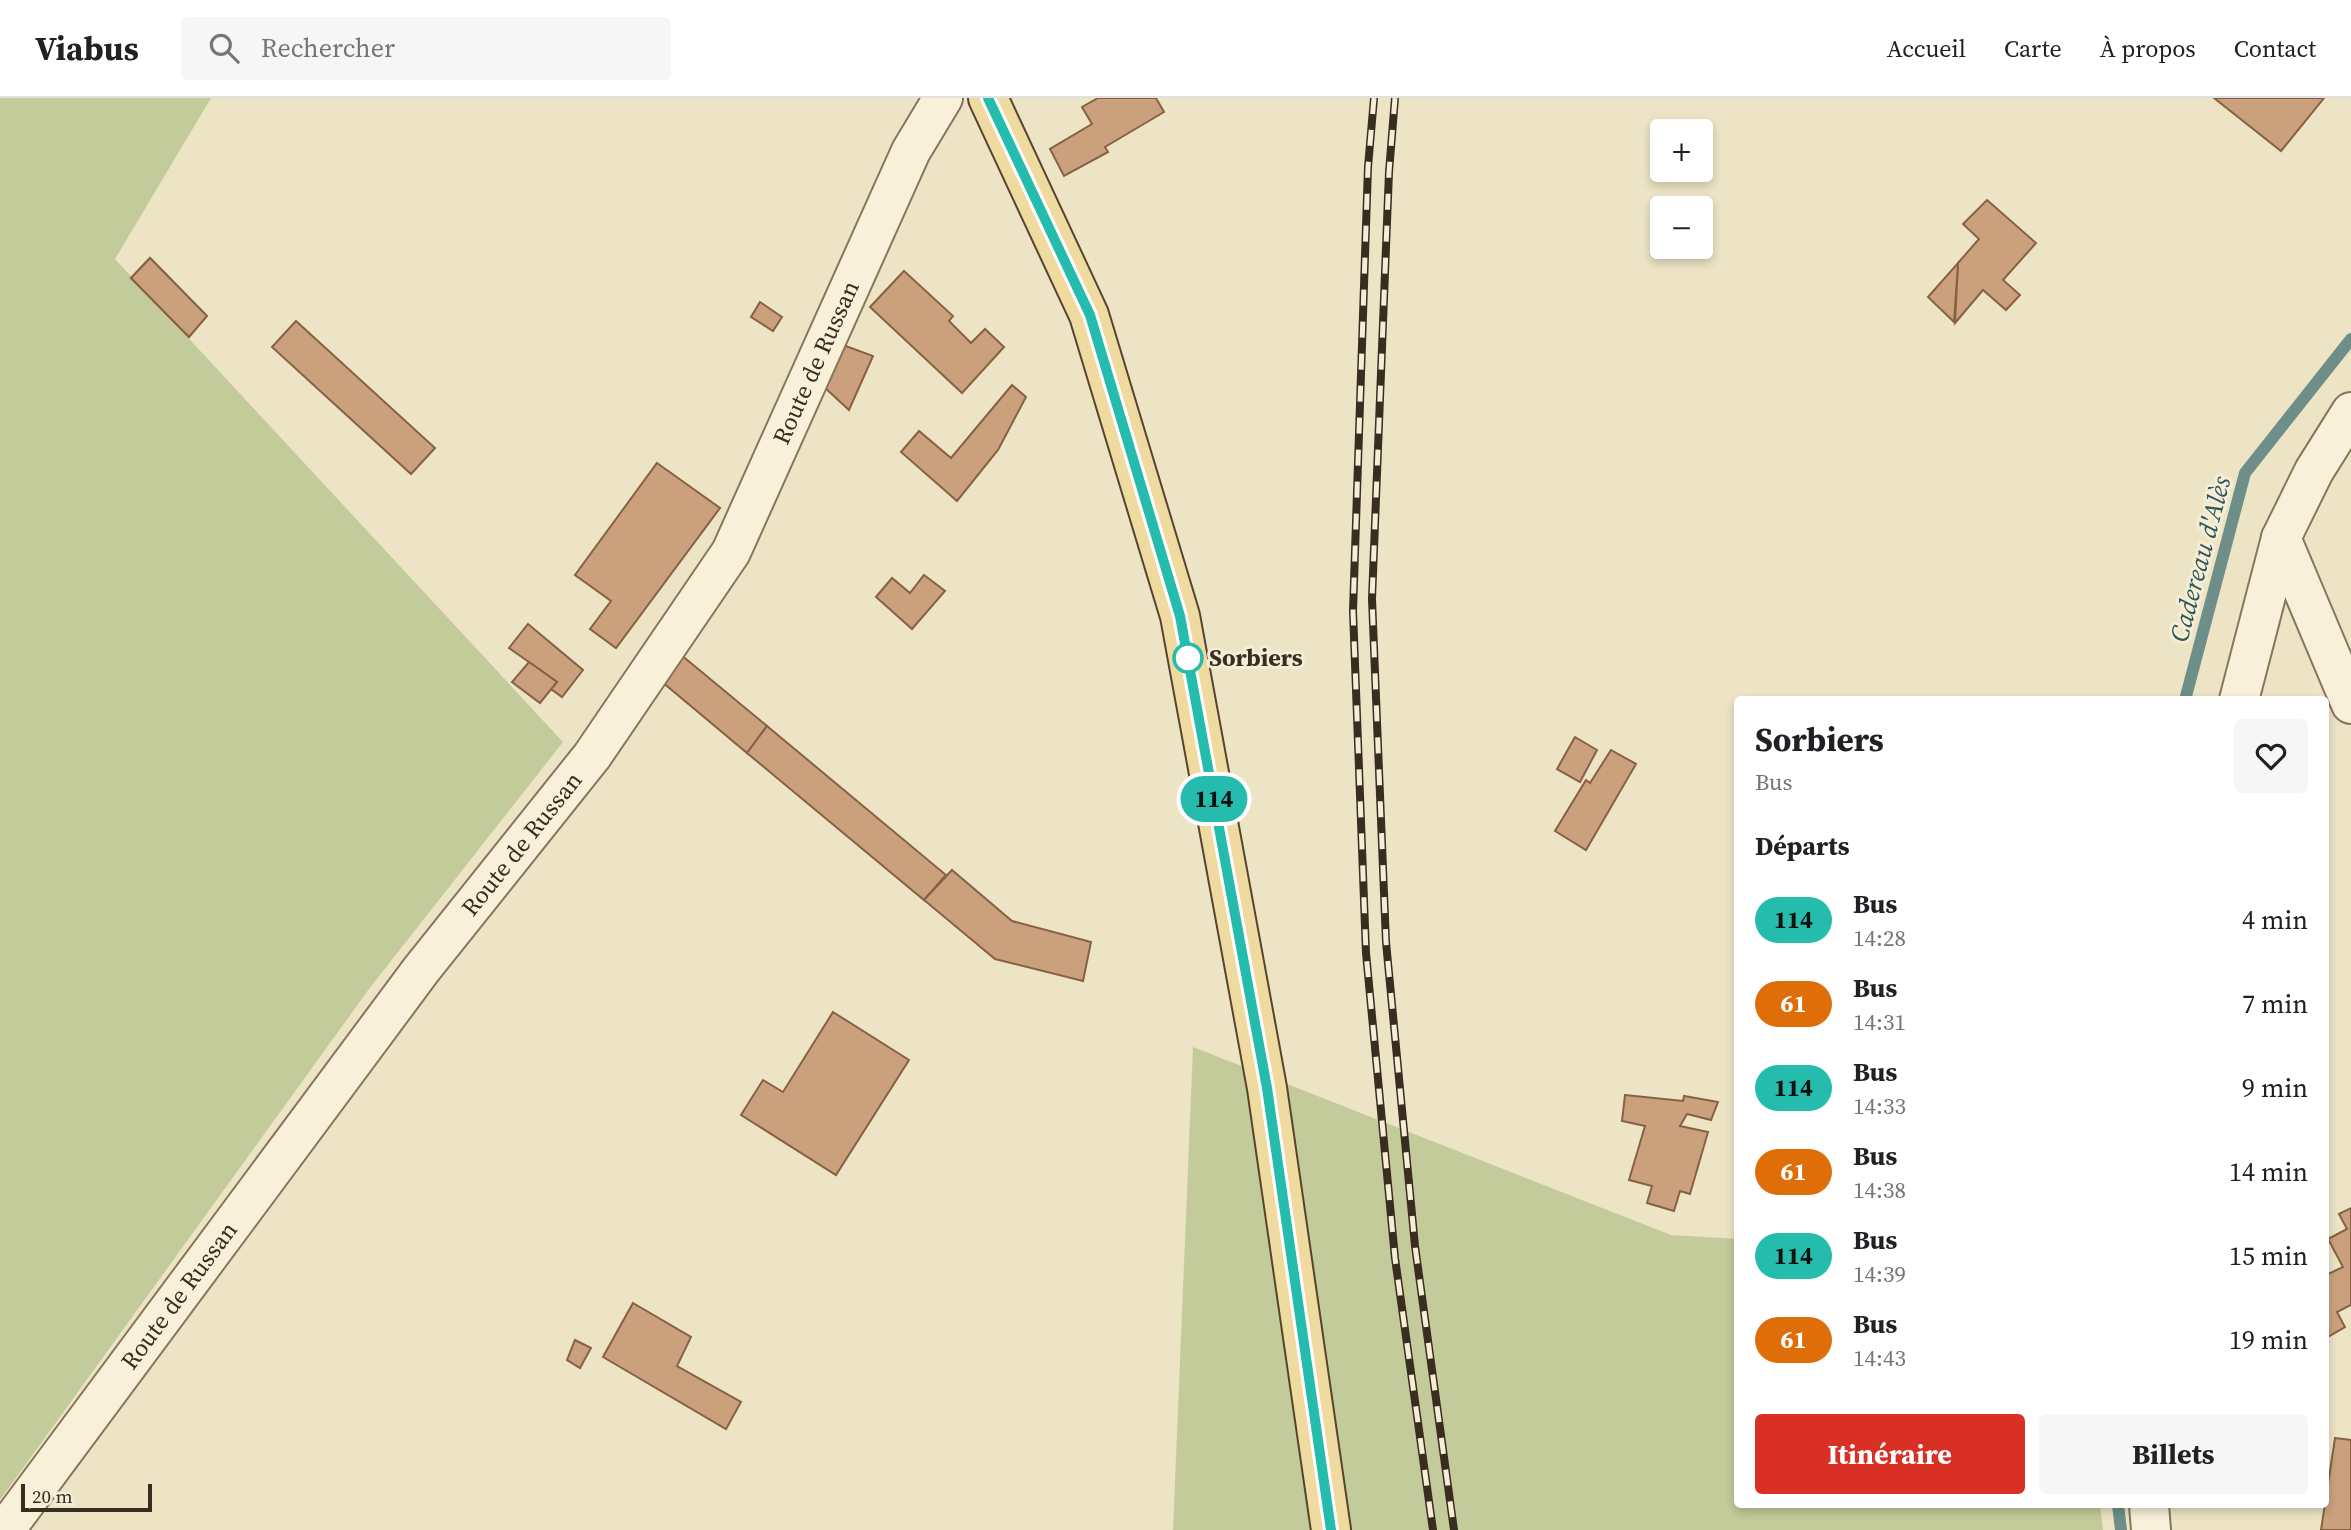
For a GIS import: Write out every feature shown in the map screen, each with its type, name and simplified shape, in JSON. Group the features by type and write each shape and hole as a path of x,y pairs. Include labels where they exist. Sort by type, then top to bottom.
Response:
{"main road":[{"path":"989,98 1090,315 1180,616 1267,1088 1331,1530"}],"street":[{"name":"Route de Russan","path":"5,1530 421,970 592,756 732,552 912,151 943,98"},
{"path":"2240,696 2281,538 2314,471 2351,412"},
{"path":"2281,538 2351,704"},
{"path":"2149,1508 2151,1530"}],"green space":[{"path":"0,98 211,98 115,259 563,742 369,989 0,1500"},
{"path":"1193,1047 1671,1235 1734,1239 1734,1508 2100,1508 2103,1530 1173,1530"}],"building":[{"path":"1098,98 1156,98 1164,112 1105,147 1108,152 1064,176 1050,149 1092,124 1082,107"},
{"path":"2214,98 2324,98 2281,151"},
{"path":"1987,200 2036,243 2003,280 2020,295 2006,310 1983,290 1955,323 1958,263 1979,239 1963,224"},
{"path":"150,258 206,315 189,337 131,278"},
{"path":"150,258 207,316 189,337 131,278"},
{"path":"1958,263 1954,322 1928,297"},
{"path":"904,271 953,316 949,321 971,343 985,329 1004,347 962,393 870,307"},
{"path":"760,302 782,317 773,331 751,317"},
{"path":"296,321 435,448 411,474 272,347"},
{"path":"843,345 873,356 849,410 823,386"},
{"path":"1012,385 1026,397 998,450 957,501 901,452 919,431 951,458"},
{"path":"657,463 720,508 616,648 590,629 611,601 575,575"},
{"path":"924,575 945,591 912,629 876,597 892,578 910,593"},
{"path":"528,624 583,670 562,697 551,689 557,682 509,648"},
{"path":"680,654 767,726 747,753 661,681"},
{"path":"529,662 557,682 540,703 512,682"},
{"path":"767,726 946,875 924,900 747,753"},
{"path":"1575,737 1597,750 1580,782 1557,769"},
{"path":"1611,750 1636,764 1586,850 1555,831 1586,780 1590,783"},
{"path":"952,870 1012,921 1091,942 1083,981 995,959 924,900"},
{"path":"833,1012 909,1060 836,1175 741,1115 763,1080 783,1092"},
{"path":"1625,1095 1683,1101 1684,1096 1718,1102 1711,1120 1687,1114 1680,1126 1708,1132 1690,1194 1680,1191 1674,1211 1647,1203 1652,1186 1629,1180 1645,1126 1622,1121"},
{"path":"2351,1208 2351,1305 2337,1312 2345,1327 2329,1336 2329,1274 2343,1267 2329,1238 2347,1229 2339,1214"},
{"path":"633,1303 691,1337 677,1366 741,1402 726,1429 603,1357"},
{"path":"575,1340 591,1348 580,1368 567,1360"},
{"path":"2335,1438 2351,1440 2351,1530 2321,1530 2324,1508 2329,1508 2329,1477"}],"waterway":[{"name":"Cadereau d'Alès","path":"2186,696 2245,473 2351,339"},
{"name":"Cadereau d'Alès","path":"2118,1508 2121,1530"}],"railway":[{"path":"1374,98 1368,167 1353,611 1366,953 1395,1258 1433,1530"},
{"path":"1395,98 1389,172 1372,599 1386,942 1415,1246 1454,1530"}],"bus line":[{"name":"114","path":"988,98 1090,315 1180,616 1267,1088 1331,1530"}],"place":[{"name":"Sorbiers","path":"1188,658"}]}
